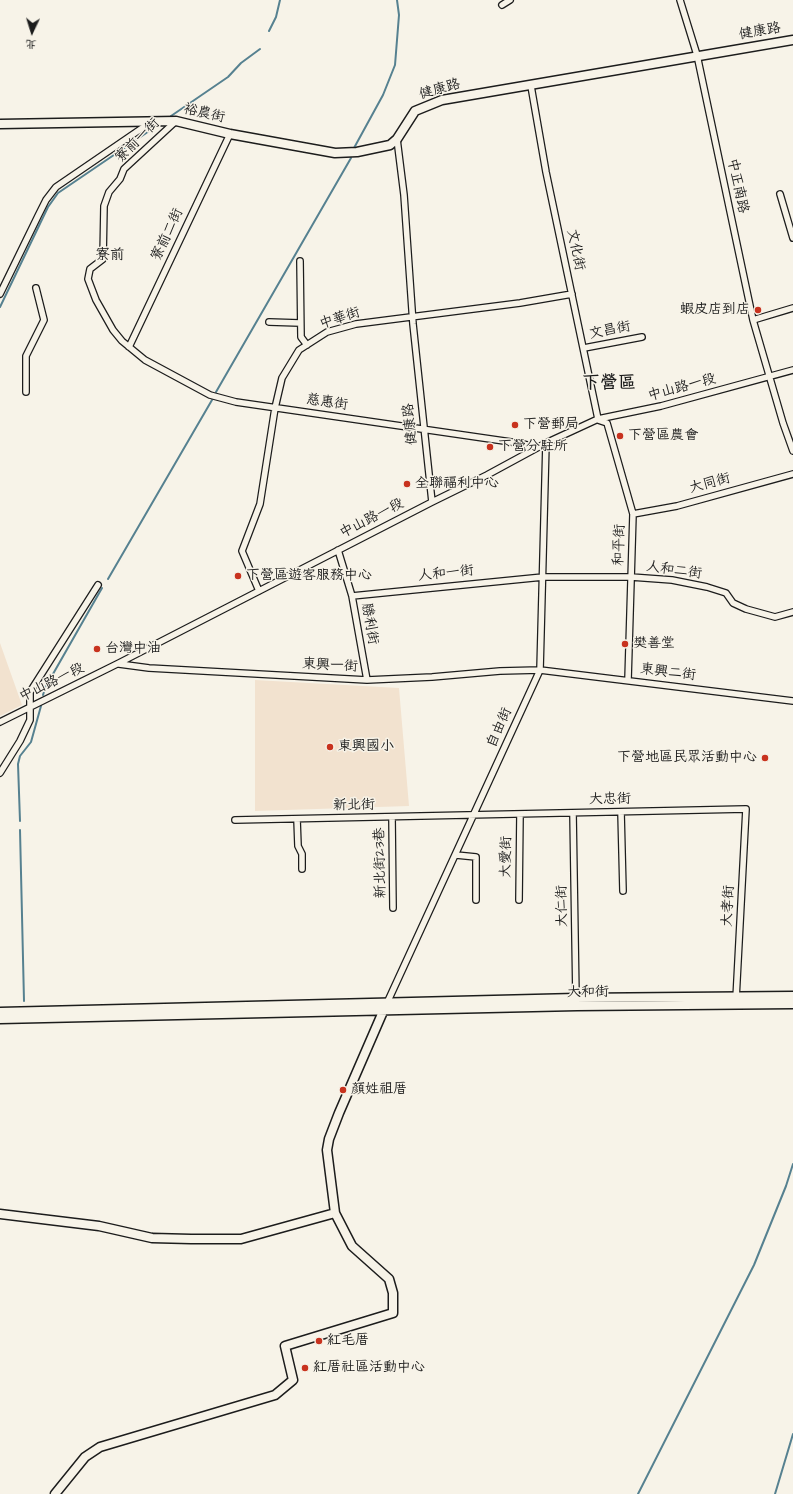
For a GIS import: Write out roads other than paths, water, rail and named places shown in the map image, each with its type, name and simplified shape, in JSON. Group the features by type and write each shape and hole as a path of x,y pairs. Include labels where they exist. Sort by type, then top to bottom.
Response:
{"street":[{"path":"502,5 510,0"},
{"name":"中正南路","path":"680,0 697,55 754,320 769,377 793,451"},
{"name":"健康路","path":"432,502 412,318 404,195 397,139 410,117 420,108 450,99 531,86 697,55 793,40"},
{"name":"文化街","path":"531,86 546,172 598,419"},
{"path":"0,294 46,200 56,187 153,121"},
{"name":"裕農街","path":"0,124 176,121 230,134 335,153 357,152 390,145 397,139"},
{"name":"寮前一街","path":"129,347 113,330 96,300 88,279 90,269 103,259 104,206 109,192 120,179 124,169 176,121"},
{"name":"寮前二街","path":"129,347 230,134"},
{"path":"780,194 793,238"},
{"path":"300,261 300,337 307,345"},
{"path":"26,392 26,356 44,320 36,288"},
{"name":"中華街","path":"259,591 242,551 260,504 275,408 282,378 299,350 327,332 356,324 412,318 572,294"},
{"path":"754,320 793,308"},
{"path":"269,322 300,323"},
{"name":"文昌街","path":"584,348 642,337"},
{"name":"慈惠街","path":"129,347 145,360 204,392 236,402 527,445 529,452"},
{"name":"中山路一段","path":"0,722 119,664 338,550 487,475 546,443 598,419 661,406 793,370"},
{"name":"和平街","path":"598,419 607,423 633,514 628,680"},
{"name":"自由街","path":"385,1006 474,816 540,670 546,443"},
{"name":"大同街","path":"633,514 677,506 793,474"},
{"name":"勝利街","path":"338,550 352,596 367,680"},
{"name":"人和二街","path":"543,577 631,577 672,580 707,587 726,593 733,603 746,609 775,617 793,612"},
{"name":"人和一街","path":"352,596 543,577"},
{"path":"0,773 20,741 30,720 30,692 98,585"},
{"name":"東興一街","path":"119,664 149,668 367,680 432,678 500,671 540,670"},
{"name":"東興二街","path":"540,670 793,701"},
{"name":"大忠街","path":"474,816 746,809"},
{"name":"大孝街","path":"736,1000 746,809"},
{"path":"620,812 623,891"},
{"name":"大仁街","path":"573,813 576,998"},
{"name":"大愛街","path":"519,900 520,814"},
{"name":"新北街","path":"235,820 474,816"},
{"name":"新北街23巷","path":"392,817 393,908"},
{"path":"297,819 298,846 302,854 302,869"},
{"path":"456,855 476,857 476,900"},
{"name":"大和街","path":"385,1006 736,1000 793,996"},
{"name":"大和街","path":"385,1006 576,998 736,1000 793,1004"},
{"path":"0,1012 385,1006"},
{"path":"0,1019 385,1006"},
{"path":"55,1494 85,1457 100,1447 234,1409 275,1395 293,1380 286,1346 392,1313 394,1293 389,1279 352,1246 335,1213 330,1184 328,1142 385,1006"},
{"path":"0,1214 99,1226 152,1238 241,1239 335,1213"}],"waterway":[{"path":"269,31 276,17 280,0"},
{"path":"354,148 383,95 395,65 399,15 397,0"},
{"path":"171,116 228,77 241,63 260,49"},
{"path":"0,307 48,207 58,193 158,125"},
{"path":"216,392 351,158"},
{"path":"108,579 212,400"},
{"path":"43,695 45,688 102,588"},
{"path":"20,821 18,764 20,756 31,742 41,706"},
{"path":"20,830 24,1001"},
{"path":"638,1494 754,1265 786,1186 793,1164"},
{"path":"775,1494 793,1434"}],"place":[{"name":"蝦皮店到店","path":"758,310"},
{"name":"下營郵局","path":"515,425"},
{"name":"下營區農會","path":"620,436"},
{"name":"下營分駐所","path":"490,447"},
{"name":"全聯福利中心","path":"407,484"},
{"name":"下營區遊客服務中心","path":"238,576"},
{"name":"樊善堂","path":"625,644"},
{"name":"台灣中油","path":"97,649"},
{"name":"東興國小","path":"330,747"},
{"name":"下營地區民眾活動中心","path":"765,758"},
{"name":"顏姓祖厝","path":"343,1090"},
{"name":"紅毛厝","path":"319,1341"},
{"name":"紅厝社區活動中心","path":"305,1368"}],"district":[{"name":"寮前","path":"110,256"},
{"name":"下營區","path":"609,384"}]}
